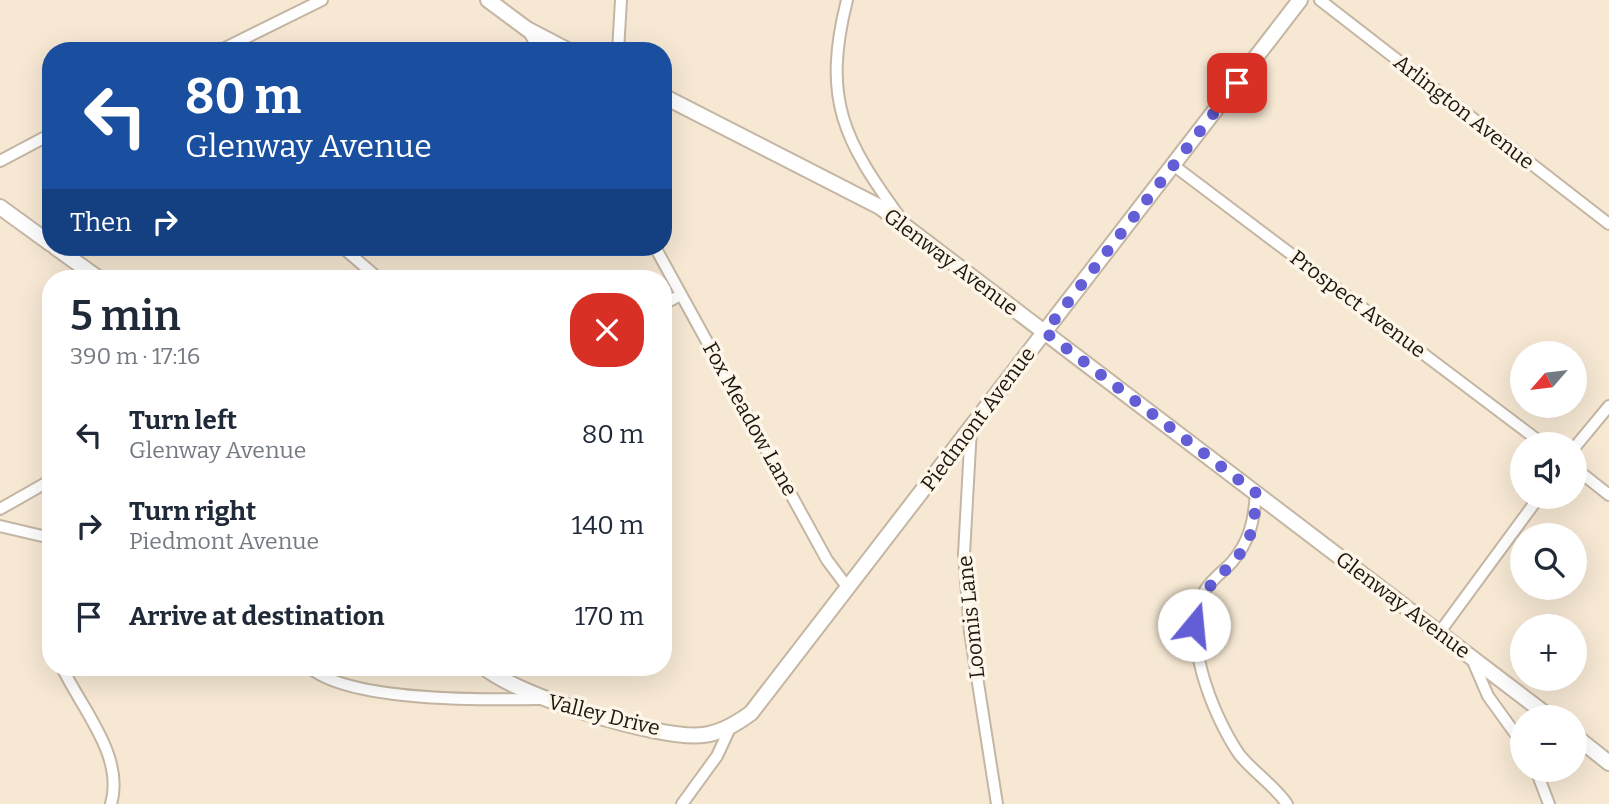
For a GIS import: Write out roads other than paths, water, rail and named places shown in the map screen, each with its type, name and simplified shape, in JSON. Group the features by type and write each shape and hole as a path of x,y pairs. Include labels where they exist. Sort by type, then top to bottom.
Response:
{"street":[{"path":"237,42 321,0"},
{"path":"488,0 527,29 552,42"},
{"path":"619,42 621,0"},
{"path":"847,0 837,48 835,77 839,110 882,193 911,231"},
{"name":"Piedmont Avenue","path":"682,804 717,756 731,726 751,713 1300,0"},
{"name":"Arlington Avenue","path":"1320,0 1609,224"},
{"path":"527,29 535,42"},
{"name":"Glenway Avenue","path":"672,101 880,207 1534,705"},
{"path":"0,161 42,139"},
{"name":"Prospect Avenue","path":"1173,165 1527,432"},
{"path":"0,207 42,237"},
{"path":"68,256 87,270"},
{"path":"352,256 369,270"},
{"name":"Fox Meadow Lane","path":"672,278 827,560 848,588"},
{"path":"672,300 681,295"},
{"path":"1587,433 1609,406"},
{"name":"Loomis Lane","path":"971,428 964,554 970,632 997,804"},
{"path":"1587,478 1609,495"},
{"path":"0,509 42,485"},
{"path":"1256,493 1247,543 1208,585 1196,611 1194,625 1210,700 1219,719 1240,755 1287,804"},
{"path":"1439,633 1530,509"},
{"path":"0,526 42,536"},
{"path":"1471,656 1488,695 1510,726"},
{"path":"67,676 108,754 114,783 111,804"},
{"path":"324,676 366,690 491,700 540,699"},
{"name":"Valley Drive","path":"498,676 517,689 540,699 687,735 709,733 731,726"},
{"path":"1587,746 1609,763"},
{"path":"1541,782 1549,804"}]}
